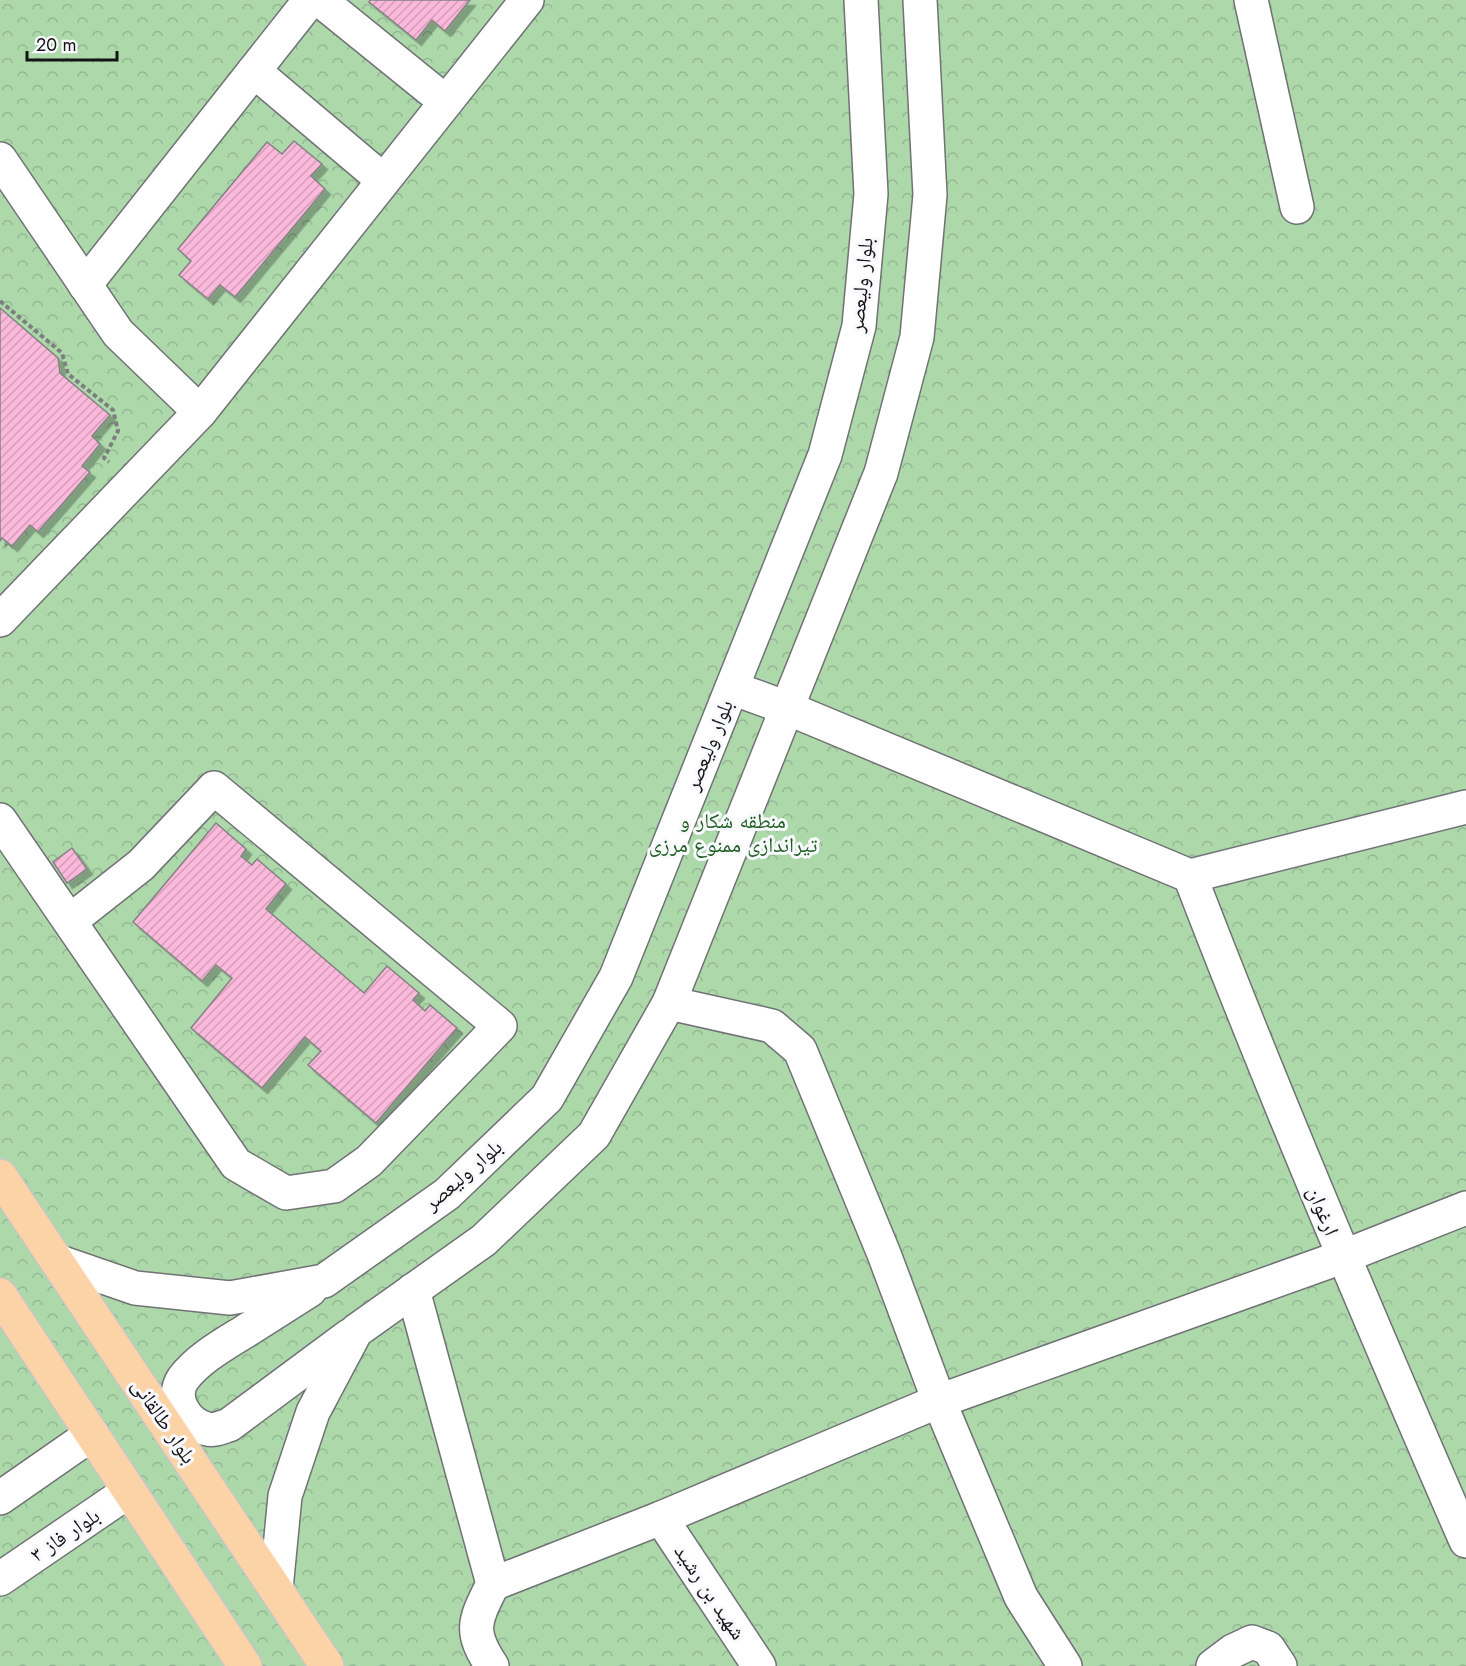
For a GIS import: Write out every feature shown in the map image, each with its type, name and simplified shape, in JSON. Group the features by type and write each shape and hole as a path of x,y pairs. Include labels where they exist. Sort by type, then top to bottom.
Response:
{"main road":[{"name":"بلوار طالقانی","path":"0,1176 327,1666"},
{"path":"0,1295 244,1666"}],"street":[{"path":"85,285 310,0"},
{"path":"320,0 446,102"},
{"path":"0,620 200,412 527,0"},
{"name":"بلوار ولیعصر","path":"57,1261 135,1288 230,1298 324,1281 447,1194 547,1098 616,977 825,454 859,326 871,194 861,0"},
{"path":"1251,0 1297,207"},
{"path":"324,1281 221,1346 194,1366 181,1382 178,1396 182,1409 189,1419 206,1429 229,1425 484,1240 594,1136 669,1003 881,473 917,337 930,195 927,6"},
{"path":"254,71 383,180"},
{"path":"0,159 118,333 200,412"},
{"path":"732,688 787,708 1190,876 1466,807"},
{"path":"0,820 236,1164 286,1193 334,1186 369,1161 500,1026 214,788 141,865 70,921"},
{"name":"ارغوان","path":"1190,876 1248,1028 1342,1257 1466,1541"},
{"path":"669,1003 772,1026 800,1050 884,1254 939,1401 1021,1597 1065,1666"},
{"path":"493,1584 661,1518 939,1401 1342,1257 1466,1208"},
{"path":"413,1290 493,1584 477,1616 477,1636 492,1666"},
{"path":"276,1589 285,1496 313,1412 356,1331"},
{"path":"0,1498 92,1434"},
{"name":"بلوار فاز ۳","path":"0,1579 129,1491"},
{"name":"شهید بن رشید","path":"661,1518 759,1666"},
{"path":"1213,1666 1233,1651 1252,1642 1268,1648 1280,1666"}],"path":[{"path":"0,301 62,353 68,374 113,410 118,431 104,458 132,482"}],"green space":[{"name":"منطقه شکار و تیراندازی ممنوع مرزی","path":"0,0 1466,0 1466,1666 0,1666"}],"building":[{"path":"370,0 470,0 445,31 432,20 416,40 369,2"},
{"path":"294,141 322,164 311,176 325,189 235,297 220,285 208,299 179,275 191,261 178,249 267,142 282,154"},
{"path":"0,308 58,358 60,373 110,415 92,436 100,444 82,466 90,472 38,532 30,525 12,546 2,538 0,541"},
{"path":"216,823 246,849 241,856 252,865 257,859 286,884 266,909 364,993 387,966 419,993 413,1000 425,1011 430,1005 457,1028 376,1123 308,1065 321,1051 305,1037 262,1088 191,1028 232,978 216,965 202,981 133,922"},
{"path":"72,848 87,869 67,883 53,862"}]}
